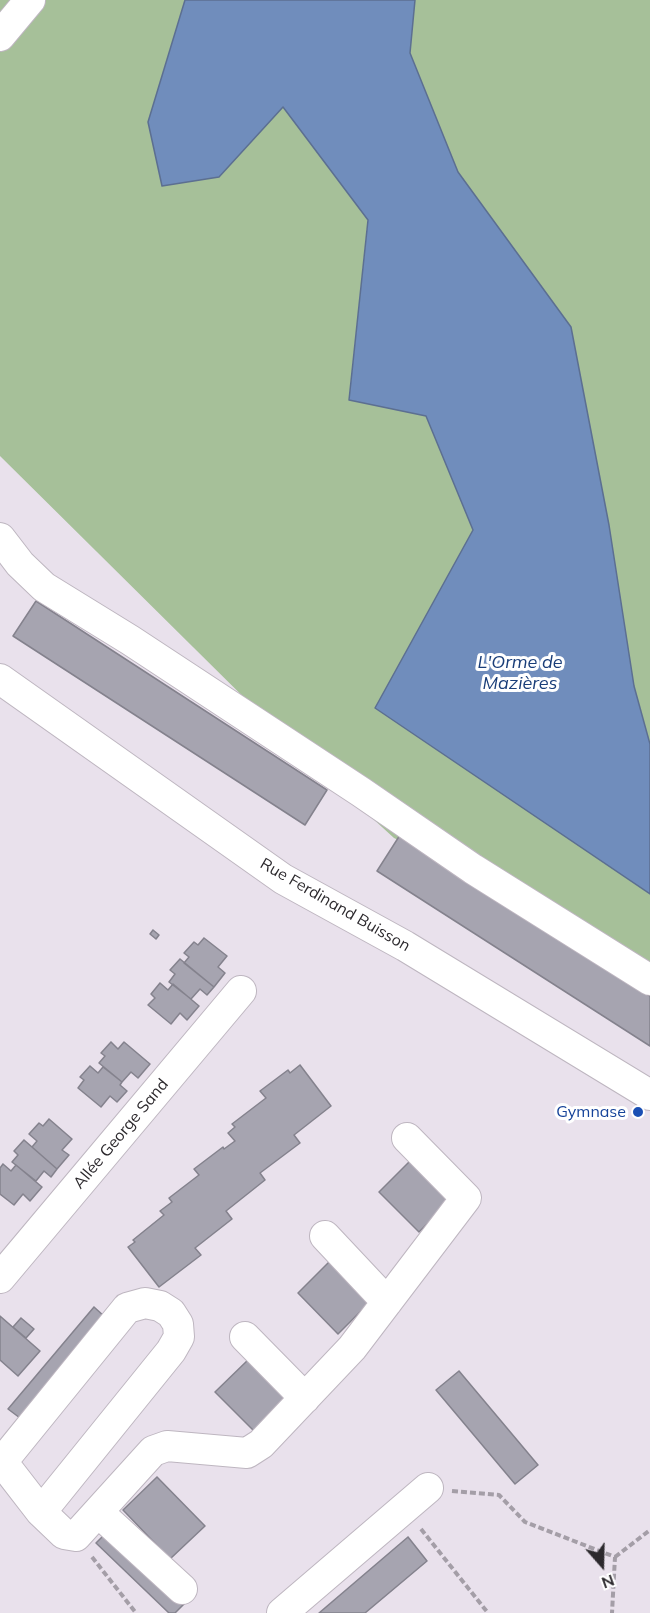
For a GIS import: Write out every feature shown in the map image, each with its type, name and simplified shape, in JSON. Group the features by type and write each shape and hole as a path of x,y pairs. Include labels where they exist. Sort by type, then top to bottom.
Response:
{"street":[{"path":"0,36 30,0"},
{"path":"0,538 20,564 44,587 130,640 361,792 473,869 650,980"},
{"name":"Rue Ferdinand Buisson","path":"0,679 283,879 405,946 650,1095"},
{"name":"Allée George Sand","path":"0,1278 241,991"},
{"path":"41,1512 171,1351 179,1337 178,1324 171,1313 160,1306 145,1303 128,1308 1,1460 41,1512 70,1535 98,1512 153,1451 167,1446 247,1453 261,1444 352,1348 466,1198 407,1138"},
{"path":"325,1236 387,1302"},
{"path":"245,1337 305,1398"},
{"path":"282,1613 428,1488"},
{"path":"98,1512 182,1589"}],"path":[{"path":"428,1488 499,1495 525,1522 615,1557"},
{"path":"404,1508 488,1613"},
{"path":"612,1613 615,1557 650,1530"},
{"path":"70,1535 136,1613"}],"green space":[{"path":"0,0 185,0 148,122 219,177 283,106 368,219 349,399 427,416 474,530 376,708 650,894 650,962 394,838 290,743 0,456"},
{"path":"415,0 650,0 650,744 634,686 571,327 458,172 410,53"}],"water":[{"name":"L'Orme de Mazières","path":"185,0 415,0 410,53 458,172 571,327 609,525 634,686 650,744 650,894 375,708 473,530 426,416 349,400 368,220 283,107 219,177 162,186 148,122"}],"building":[{"path":"36,601 327,790 305,825 13,636"},
{"path":"400,835 650,996 650,1046 377,871"},
{"path":"153,930 159,935 156,939 150,934"},
{"path":"204,938 227,956 218,967 225,973 214,987 184,963 189,957 184,953 194,942 198,945"},
{"path":"180,959 214,987 207,995 200,989 191,999 169,982 175,974 170,970"},
{"path":"160,983 168,990 173,984 199,1006 187,1020 180,1013 171,1024 148,1005 155,998 151,994"},
{"path":"111,1042 118,1049 124,1042 150,1064 138,1078 131,1072 122,1082 99,1063 105,1056 101,1053"},
{"path":"300,1065 331,1106 294,1135 300,1143 260,1173 265,1180 226,1211 232,1219 195,1248 201,1255 159,1287 128,1247 135,1242 133,1240 164,1215 160,1211 172,1202 169,1198 199,1175 194,1169 223,1147 224,1149 235,1141 228,1133 235,1127 232,1124 266,1098 260,1091 288,1070 290,1073"},
{"path":"90,1066 98,1073 103,1067 122,1082 120,1085 127,1091 117,1102 110,1096 101,1107 78,1088 84,1080 80,1077"},
{"path":"49,1119 72,1139 62,1150 69,1155 57,1169 32,1147 37,1141 29,1134 39,1123 43,1126"},
{"path":"24,1140 57,1169 51,1177 44,1171 36,1181 12,1162 18,1155 14,1151"},
{"path":"413,1158 453,1198 419,1232 379,1192"},
{"path":"3,1164 11,1171 16,1165 42,1187 30,1201 23,1194 14,1205 0,1194 0,1168"},
{"path":"332,1259 372,1300 338,1334 298,1293"},
{"path":"94,1307 105,1317 20,1418 8,1409"},
{"path":"0,1316 40,1351 18,1376 0,1360"},
{"path":"21,1318 34,1329 26,1338 13,1327"},
{"path":"250,1358 291,1400 256,1433 215,1392"},
{"path":"459,1371 538,1465 515,1484 436,1390"},
{"path":"157,1477 205,1526 170,1559 123,1510"},
{"path":"109,1530 185,1603 175,1613 169,1613 96,1543"},
{"path":"408,1537 427,1561 365,1613 319,1613"}],"place":[{"name":"Gymnase","path":"638,1112"}]}
